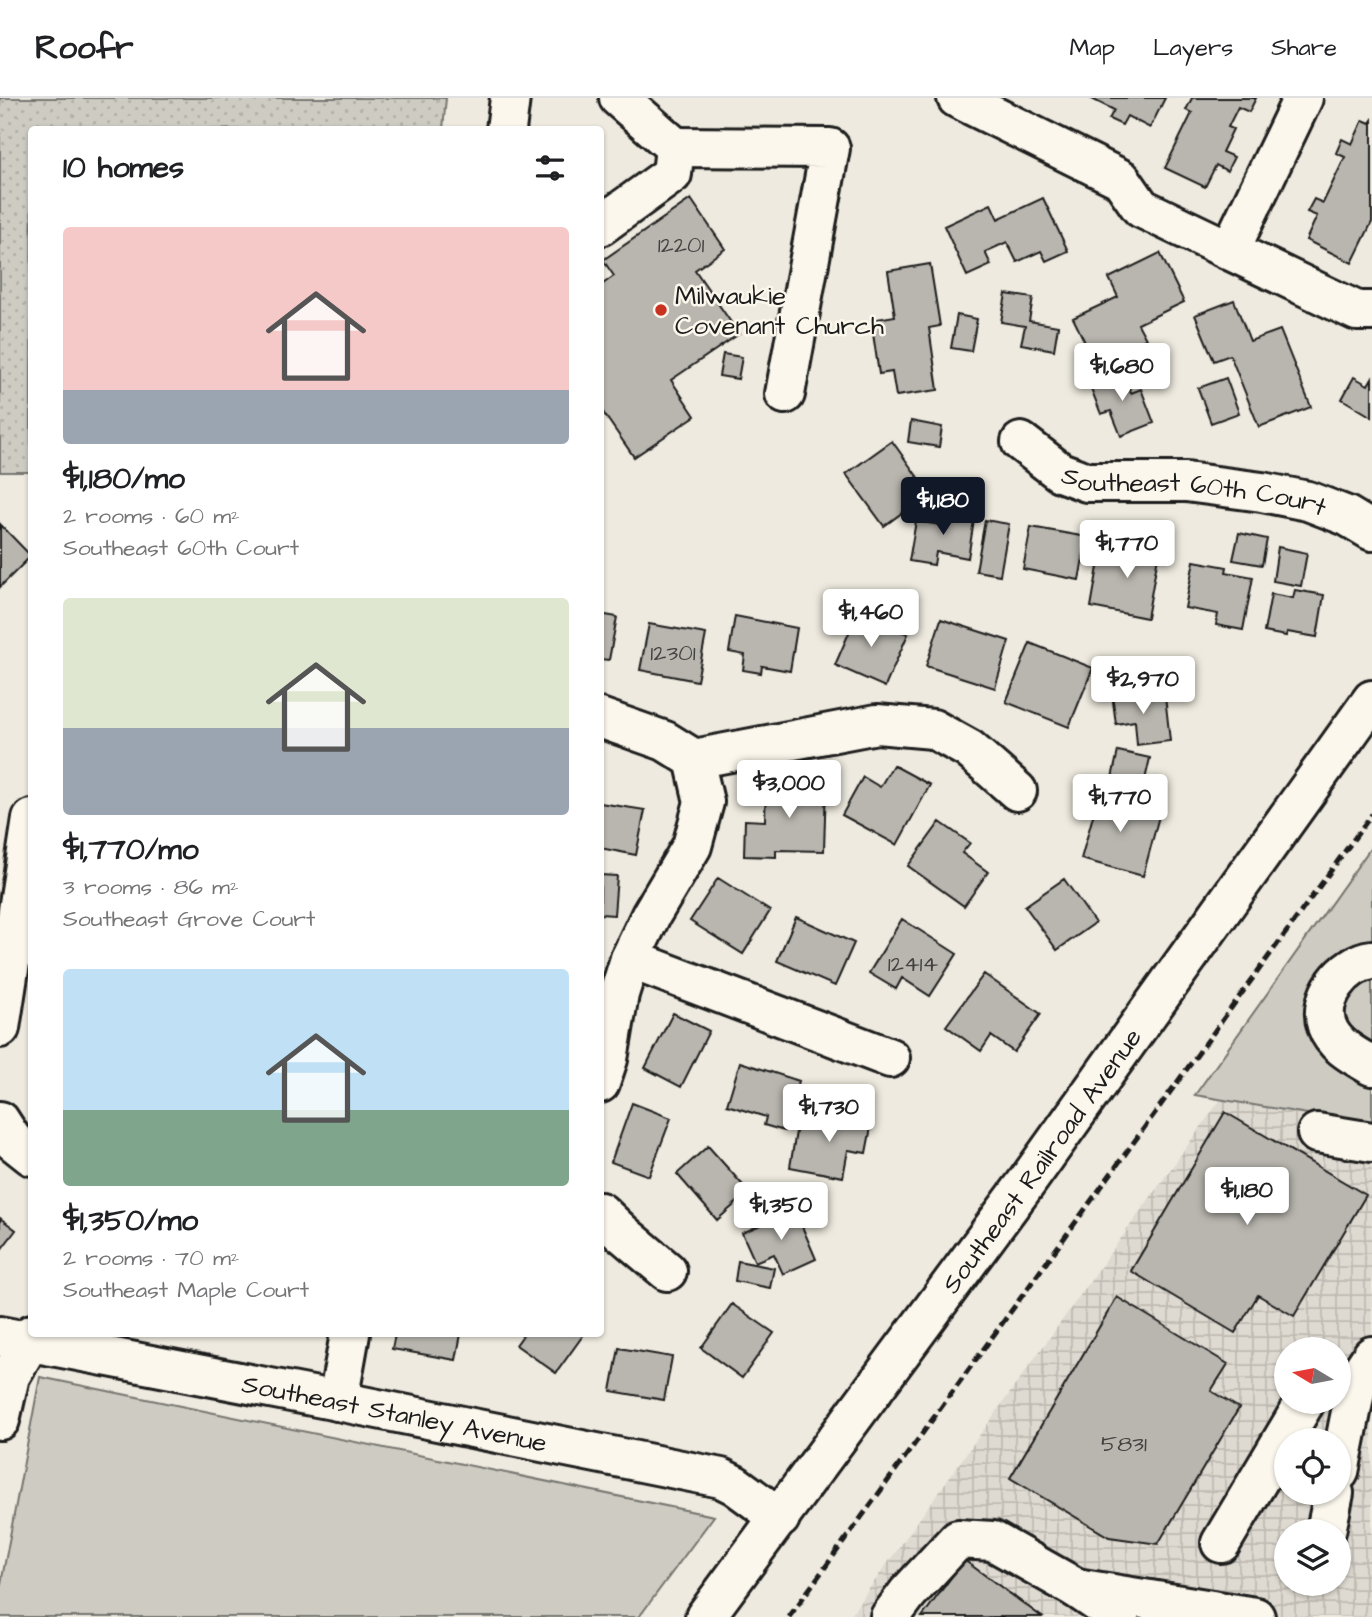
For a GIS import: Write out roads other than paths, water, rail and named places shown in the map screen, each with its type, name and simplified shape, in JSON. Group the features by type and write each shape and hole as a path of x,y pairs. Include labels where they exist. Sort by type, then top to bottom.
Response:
{"street":[{"path":"506,126 510,98"},
{"path":"619,98 675,147 830,148 785,394"},
{"path":"957,98 1121,179 1141,208 1357,311 1372,311"},
{"path":"1230,250 1303,98"},
{"path":"604,223 672,174 675,147"},
{"name":"Southeast 60th Court","path":"1021,442 1060,472 1087,482 1186,482 1262,492 1308,501 1348,516 1372,531"},
{"name":"Southeast Railroad Avenue","path":"705,1617 1075,1115 1372,700"},
{"path":"604,719 665,741 694,759 877,724 933,729 969,748 1017,791"},
{"path":"604,1071 630,959 692,846 704,802 694,759"},
{"path":"0,1028 28,845"},
{"path":"630,959 890,1058"},
{"path":"1372,960 1337,978 1326,1003 1326,1026 1340,1047 1372,1066"},
{"path":"0,1121 13,1141 28,1153"},
{"path":"1317,1133 1372,1142"},
{"path":"604,1216 667,1271"},
{"path":"0,1420 21,1337"},
{"name":"Southeast Stanley Avenue","path":"21,1337 721,1478 780,1518"},
{"path":"338,1401 350,1337"},
{"path":"1348,1428 1360,1374"},
{"path":"1221,1544 1299,1414"},
{"path":"890,1617 958,1539 993,1541 1076,1588 1119,1617"},
{"path":"1076,1588 1255,1617"}],"railway":[{"path":"789,1617 1372,814"}],"place":[{"name":"Milwaukie Covenant Church","path":"661,310"}]}
